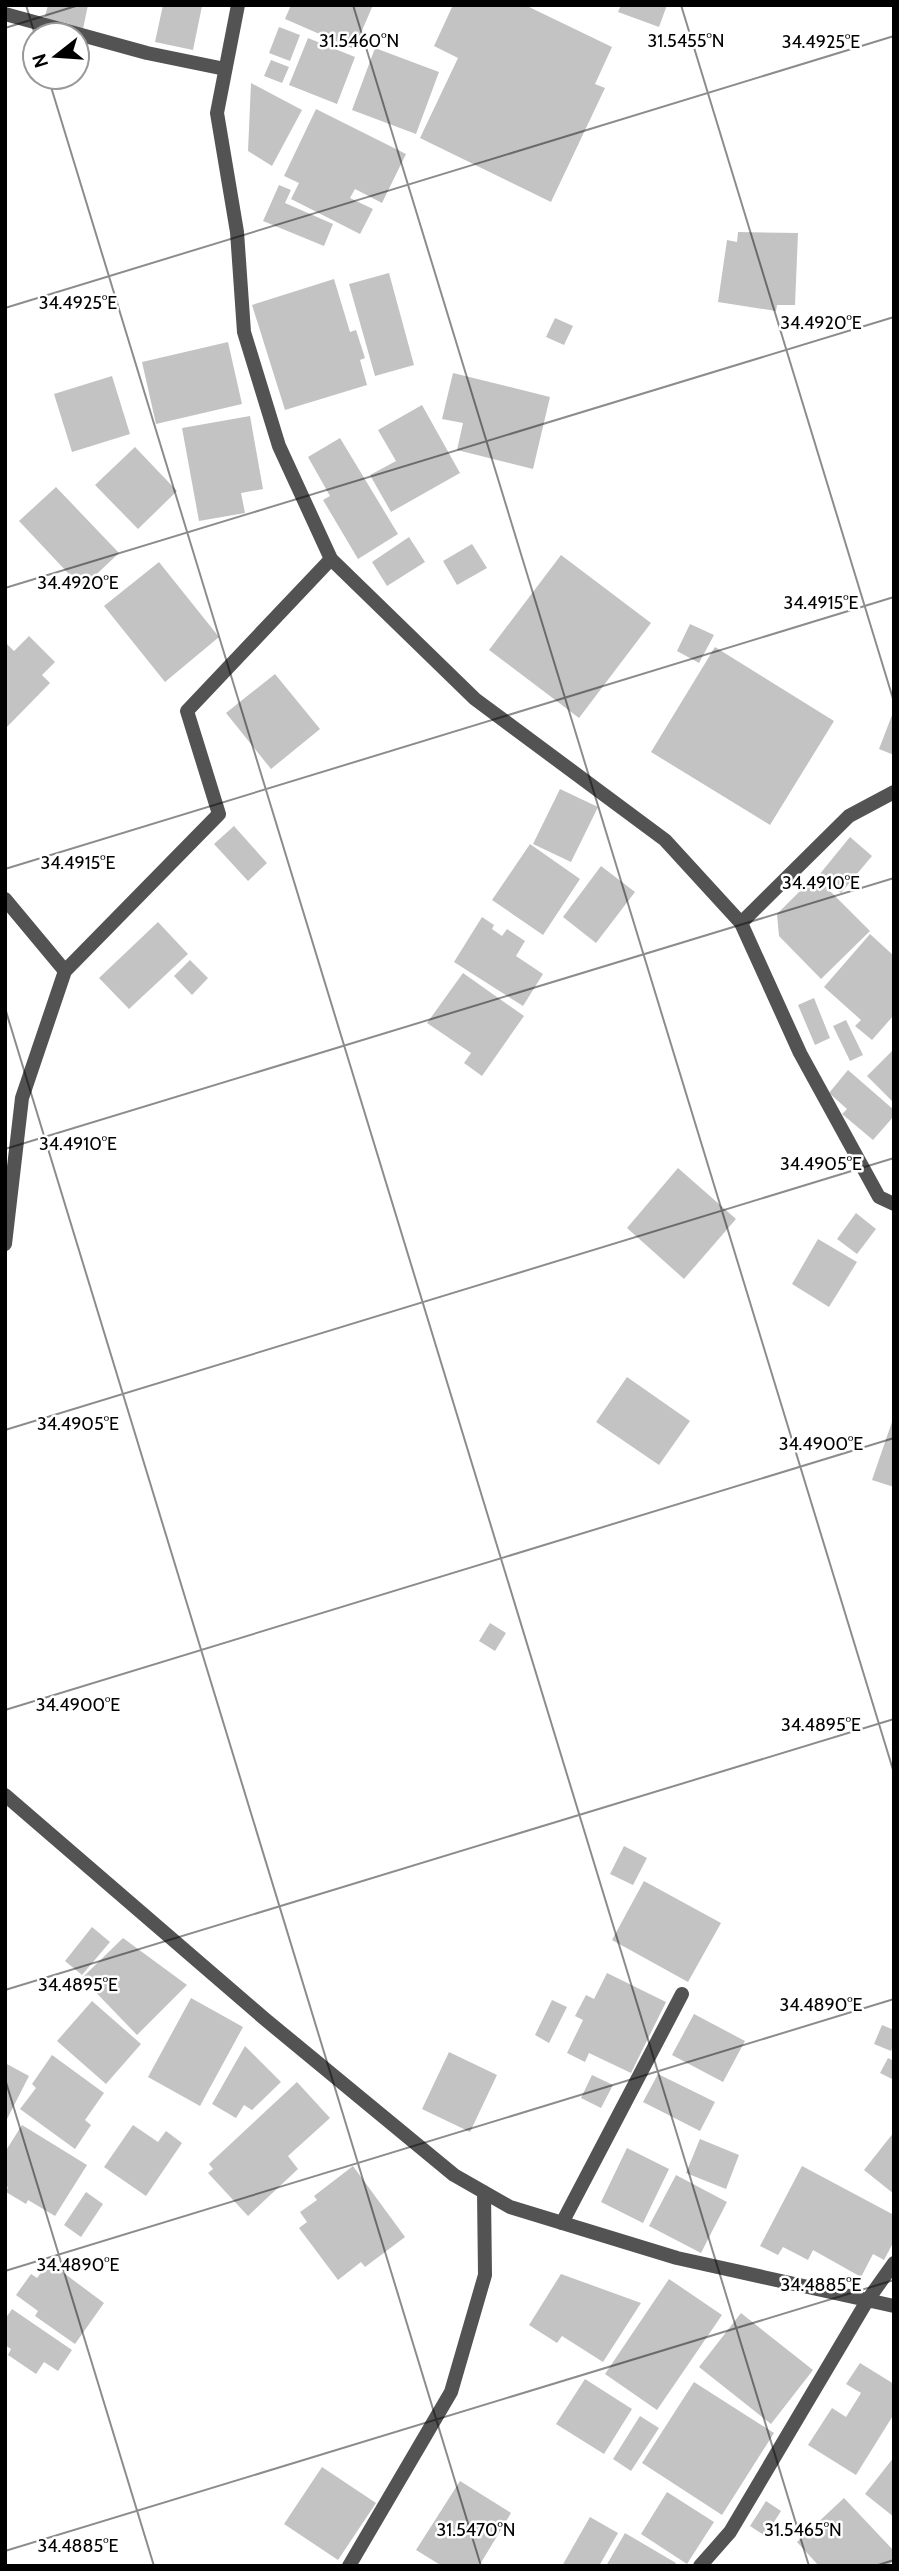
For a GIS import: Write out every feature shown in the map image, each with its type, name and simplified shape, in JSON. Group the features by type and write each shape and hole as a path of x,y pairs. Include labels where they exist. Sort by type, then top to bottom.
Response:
{"street":[{"path":"238,5 217,113 237,232 244,332 279,446 331,559 475,699 665,840 741,923 800,1053 879,1197 894,1204"},
{"path":"5,14 147,53 225,69"},
{"path":"5,1244 22,1098 65,971 219,814 187,711 331,559"},
{"path":"741,923 849,816 894,792"},
{"path":"5,899 65,971"},
{"path":"5,1795 320,2065 454,2175 510,2207 677,2258 894,2306"},
{"path":"562,2223 682,1994"},
{"path":"349,2566 451,2392 485,2275 484,2192"},
{"path":"700,2566 730,2532 867,2301 894,2263"}],"building":[{"path":"48,5 88,5 85,21 44,20"},
{"path":"163,5 202,6 193,50 155,42"},
{"path":"291,5 373,5 354,49 285,19"},
{"path":"453,5 525,5 612,47 595,84 605,88 551,202 420,138 458,58 434,46"},
{"path":"621,5 667,5 659,27 618,12"},
{"path":"279,27 300,35 290,61 269,53"},
{"path":"308,38 355,57 337,104 289,85"},
{"path":"375,48 439,72 416,134 352,110"},
{"path":"271,60 289,67 282,83 264,76"},
{"path":"251,83 302,110 272,166 248,151"},
{"path":"316,109 406,154 382,203 355,189 350,198 373,209 360,234 291,199 299,183 284,176"},
{"path":"279,185 291,190 285,203 333,224 324,246 263,221"},
{"path":"738,232 798,233 795,305 777,305 776,311 718,302 727,240 737,242"},
{"path":"389,273 414,365 375,376 349,284"},
{"path":"334,279 350,332 356,330 365,358 360,360 367,385 285,410 252,305"},
{"path":"555,318 573,326 564,345 546,337"},
{"path":"228,342 242,404 156,424 142,362"},
{"path":"453,373 550,397 533,469 457,450 463,423 442,419"},
{"path":"112,376 130,434 72,452 54,394"},
{"path":"422,405 460,473 391,512 370,475 396,461 378,430"},
{"path":"250,416 263,489 241,493 245,513 199,521 182,428"},
{"path":"340,438 398,534 358,559 323,500 330,496 308,457"},
{"path":"135,447 177,491 138,529 95,485"},
{"path":"56,487 119,553 82,588 19,521"},
{"path":"409,537 425,562 387,586 372,562"},
{"path":"472,544 487,568 457,585 443,561"},
{"path":"561,555 651,623 579,718 489,650"},
{"path":"159,562 219,637 165,682 104,606"},
{"path":"690,624 714,635 699,663 677,651"},
{"path":"29,636 55,662 42,675 50,683 5,729 5,642 14,651"},
{"path":"715,647 834,721 770,825 651,752"},
{"path":"275,674 320,729 271,769 226,713"},
{"path":"894,710 894,755 879,749"},
{"path":"560,789 598,807 571,862 533,844"},
{"path":"234,826 267,863 248,881 214,844"},
{"path":"850,837 872,856 841,893 819,875"},
{"path":"530,844 580,879 543,935 492,900"},
{"path":"601,866 635,892 596,943 563,917"},
{"path":"815,876 870,931 821,979 779,936 777,914"},
{"path":"482,917 494,925 492,929 502,936 507,929 525,941 516,956 543,974 523,1006 454,962"},
{"path":"158,922 188,954 129,1009 99,978"},
{"path":"870,934 894,956 894,1015 872,1040 855,1026 861,1020 824,987"},
{"path":"190,960 208,978 192,995 174,976"},
{"path":"463,973 524,1016 482,1076 464,1063 471,1053 427,1023"},
{"path":"814,998 830,1038 815,1045 798,1005"},
{"path":"846,1020 863,1055 850,1061 833,1026"},
{"path":"894,1049 894,1103 867,1076"},
{"path":"848,1070 894,1110 894,1116 873,1140 842,1114 847,1109 829,1093"},
{"path":"678,1168 736,1219 684,1279 627,1228"},
{"path":"856,1213 876,1229 857,1254 837,1239"},
{"path":"818,1239 857,1262 829,1307 792,1284"},
{"path":"627,1377 690,1421 659,1465 596,1422"},
{"path":"894,1416 894,1487 872,1480"},
{"path":"490,1623 506,1633 495,1651 479,1641"},
{"path":"624,1846 647,1858 633,1885 610,1874"},
{"path":"644,1881 721,1923 688,1982 612,1940"},
{"path":"92,1927 110,1942 82,1975 65,1961"},
{"path":"123,1938 187,1985 137,2035 82,1978"},
{"path":"607,1973 666,2002 631,2073 589,2053 585,2062 567,2053 583,2020 575,2016 586,1995 594,1999"},
{"path":"191,1998 243,2027 200,2106 148,2077"},
{"path":"552,2000 567,2007 549,2043 535,2035"},
{"path":"92,2001 141,2044 106,2084 57,2041"},
{"path":"694,2014 745,2041 723,2082 672,2055"},
{"path":"882,2025 894,2030 891,2051 874,2044"},
{"path":"245,2046 281,2082 252,2110 244,2105 236,2118 212,2104"},
{"path":"449,2052 497,2075 470,2132 422,2109"},
{"path":"52,2055 104,2093 85,2120 91,2125 75,2149 20,2109 36,2088 32,2084"},
{"path":"888,2058 894,2061 894,2080 880,2073"},
{"path":"5,2063 29,2076 5,2123"},
{"path":"658,2074 715,2102 700,2131 643,2102"},
{"path":"592,2075 613,2085 601,2108 581,2098"},
{"path":"297,2082 330,2118 288,2156 298,2169 248,2216 208,2173 213,2169 209,2164"},
{"path":"22,2125 87,2165 55,2216 28,2200 26,2204 6,2192 8,2187 5,2186 5,2152"},
{"path":"133,2125 158,2142 166,2131 182,2143 146,2196 104,2167"},
{"path":"894,2132 894,2194 864,2170"},
{"path":"700,2139 739,2155 726,2189 686,2173"},
{"path":"627,2148 669,2169 643,2223 601,2202"},
{"path":"353,2166 405,2237 365,2267 361,2262 338,2280 299,2228 307,2222 300,2212 317,2200 314,2196"},
{"path":"802,2166 894,2215 894,2241 884,2260 873,2254 861,2277 813,2250 808,2260 783,2247 778,2255 760,2246"},
{"path":"676,2175 727,2202 701,2253 649,2226"},
{"path":"86,2192 103,2204 81,2237 64,2225"},
{"path":"49,2262 104,2303 75,2344 35,2316 38,2311 16,2295 31,2274 37,2278"},
{"path":"561,2274 641,2303 603,2362 562,2336 557,2343 529,2325"},
{"path":"669,2279 722,2315 657,2410 605,2374"},
{"path":"12,2309 72,2350 58,2371 44,2362 36,2374 8,2355 11,2349 5,2345 5,2319"},
{"path":"741,2313 813,2370 771,2424 699,2367"},
{"path":"860,2363 894,2384 894,2414 856,2475 808,2445 832,2408 846,2417 861,2393 846,2384"},
{"path":"585,2379 632,2409 604,2454 556,2424"},
{"path":"694,2382 774,2433 722,2515 642,2463"},
{"path":"640,2416 659,2428 631,2471 613,2459"},
{"path":"894,2457 894,2517 865,2494"},
{"path":"322,2467 376,2503 338,2560 284,2524"},
{"path":"460,2481 511,2513 479,2566 442,2566 416,2550"},
{"path":"667,2492 714,2522 687,2564 641,2534"},
{"path":"844,2498 894,2551 894,2560 888,2566 819,2566 797,2542"},
{"path":"766,2501 781,2511 765,2536 750,2526"},
{"path":"590,2517 618,2533 599,2566 562,2566"},
{"path":"625,2533 676,2563 674,2566 606,2566"}]}
